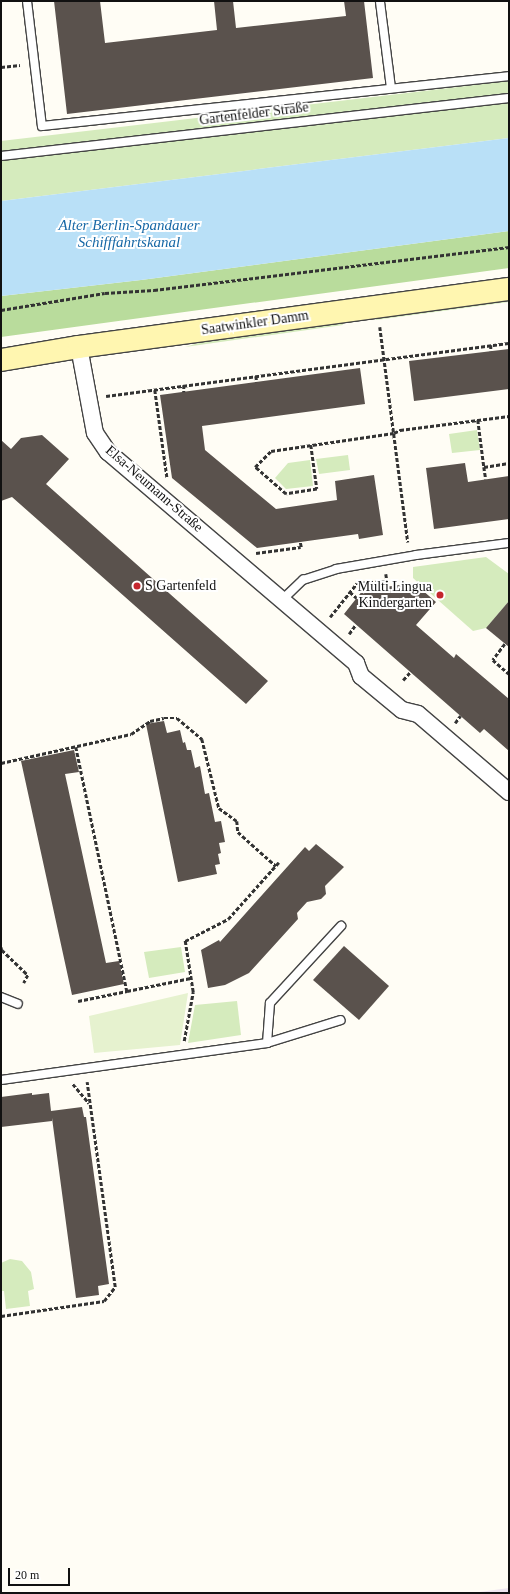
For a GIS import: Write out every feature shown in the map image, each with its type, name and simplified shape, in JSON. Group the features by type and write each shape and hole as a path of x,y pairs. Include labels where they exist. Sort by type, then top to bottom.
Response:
{"main road":[{"name":"Saatwinkler Damm","path":"1,360 79,347 509,289"}],"street":[{"name":"Elsa-Neumann-Straße","path":"79,347 95,433 108,452 283,599 356,663 361,676 402,710 418,714 509,792"}],"lane":[{"path":"27,1 42,126 509,76"},
{"path":"380,2 392,88"},
{"name":"Gartenfelder Straße","path":"1,156 509,98"},
{"path":"283,599 303,580 336,569 413,555 509,543"},
{"path":"267,1044 270,1003 341,926"},
{"path":"1,997 18,1004"},
{"path":"1,1080 267,1044 341,1020"}],"path":[{"path":"1,67 35,64"},
{"path":"1,310 105,293 154,290 509,247"},
{"path":"380,325 394,433 413,555"},
{"path":"88,398 509,343"},
{"path":"491,345 491,351"},
{"path":"256,376 256,382"},
{"path":"184,385 184,392"},
{"path":"155,390 167,480"},
{"path":"311,445 317,489 286,494 255,467 271,451 311,445 394,433 400,430 509,416"},
{"path":"478,420 486,479"},
{"path":"484,467 509,463"},
{"path":"253,553 301,547 300,542"},
{"path":"328,619 357,583 387,581"},
{"path":"350,592 357,598"},
{"path":"347,636 356,624"},
{"path":"506,644 493,660 509,674"},
{"path":"403,680 411,671"},
{"path":"453,724 460,716"},
{"path":"1,763 131,734 150,721 164,718 177,718 202,739 219,808 236,821 238,832 276,866"},
{"path":"76,746 127,991"},
{"path":"182,1055 193,992 185,941 228,919 279,862"},
{"path":"1,947 2,950 28,975 24,983"},
{"path":"78,1001 191,978"},
{"path":"1,1316 104,1301 115,1287 85,1068"},
{"path":"63,1072 90,1104"}],"shaded area":[{"path":"509,1588 509,1593 472,1593"}],"green space":[{"path":"509,81 509,138 1,201 1,141"},
{"path":"509,231 509,268 1,337 1,296 141,280"},
{"path":"509,299 509,302 376,320 376,316"},
{"path":"341,321 343,325 185,347 219,337"},
{"path":"477,430 480,450 452,453 449,434"},
{"path":"348,455 350,470 319,474 316,459"},
{"path":"310,460 313,486 286,489 275,478 288,463"},
{"name":"Multi Lingua Kindergarten","path":"486,557 509,574 509,601 486,628 473,631 413,578 413,567"},
{"path":"181,947 185,972 149,978 144,952"},
{"path":"188,993 180,1045 94,1053 89,1016"},
{"path":"237,1001 241,1035 188,1043 195,1005"},
{"path":"10,1259 22,1261 31,1272 34,1289 28,1291 30,1306 6,1309 4,1291 1,1291 1,1263"}],"water":[{"name":"Alter Berlin-Spandauer Schifffahrtskanal","path":"509,138 509,231 141,280 1,296 1,201"}],"building":[{"path":"54,1 100,1 105,43 217,30 214,1 233,1 236,28 346,16 344,1 364,1 373,78 67,114"},
{"path":"509,349 509,389 414,401 409,361"},
{"path":"360,368 365,404 202,426 205,450 276,509 337,500 335,481 374,475 383,535 359,539 358,534 257,548 172,478 160,395"},
{"name":"S Gartenfeld","path":"42,435 69,459 46,484 268,681 246,704 12,497 1,501 1,440 11,449 21,438"},
{"path":"465,463 468,482 509,476 509,519 434,529 426,468"},
{"path":"414,583 436,602 416,625 454,658 456,654 509,699 509,751 484,729 480,733 344,614 363,590"},
{"path":"509,601 509,647 486,628"},
{"path":"164,721 167,733 180,730 183,743 185,742 187,750 191,750 195,768 200,766 205,794 209,793 215,822 221,821 225,842 219,843 221,853 218,854 220,864 215,865 217,874 178,882 146,724"},
{"path":"74,750 79,772 65,774 106,963 119,961 124,984 72,995 21,761"},
{"path":"316,844 344,867 325,886 326,894 321,899 307,902 297,913 298,919 249,973 225,985 208,988 201,950 219,940 220,942 305,847 309,851"},
{"path":"344,946 389,986 359,1020 313,980"},
{"path":"32,1093 32,1095 49,1093 51,1111 82,1107 84,1117 86,1117 109,1284 98,1286 99,1295 76,1298 52,1118 52,1121 1,1127 1,1097"}],"place":[{"name":"S Gartenfeld","path":"137,586"},
{"name":"Multi Lingua Kindergarten","path":"440,595"}]}
